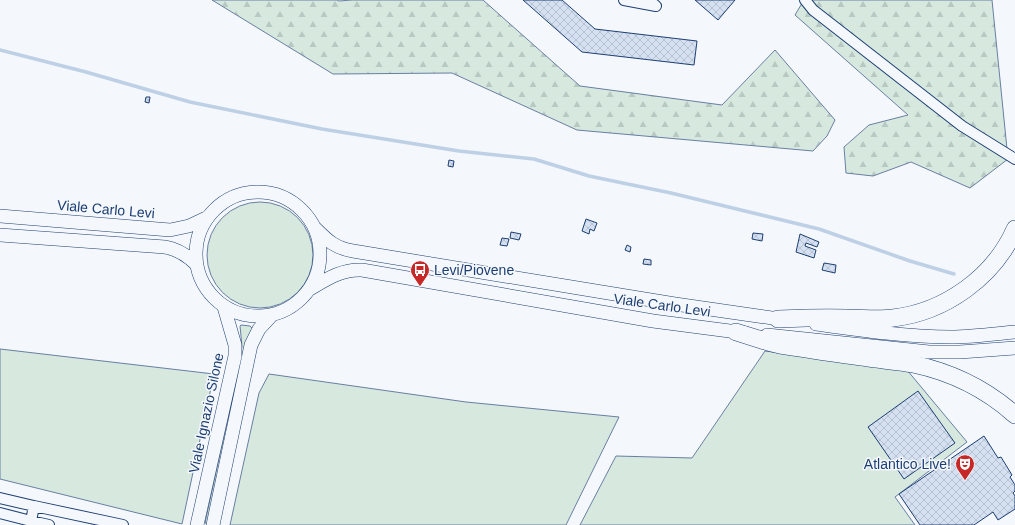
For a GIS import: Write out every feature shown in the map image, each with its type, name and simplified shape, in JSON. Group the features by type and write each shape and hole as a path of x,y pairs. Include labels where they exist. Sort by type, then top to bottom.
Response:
{"highway":[{"path":"778,319 882,319 918,313 950,299 981,277 1003,251 1015,229"},
{"path":"736,332 780,345 901,362 926,367 973,385 1000,402 1015,415"}],"street":[{"path":"624,0 656,6 649,0"},
{"path":"805,0 813,10 962,126 1015,159"},
{"path":"252,192 278,194 300,207 309,217 315,228 319,240 320,259 316,277 310,289 294,306 283,312 272,315 257,317 242,315 224,307 207,291 201,279 197,265 196,248 198,238 208,217 216,208 227,200 239,194 252,192"},
{"name":"Viale Carlo Levi","path":"0,216 170,230 182,228 208,217"},
{"name":"Viale Carlo Levi","path":"315,228 333,245 353,252 667,303 843,327 936,336 976,336 1015,332"},
{"path":"0,235 172,248 192,260 197,265"},
{"name":"Viale Carlo Levi","path":"310,289 339,273 350,270 362,270 640,318 736,332 930,352 964,352 1015,348"},
{"name":"Viale Ignazio Silone","path":"198,525 235,356 235,345 224,307"},
{"path":"214,525 251,345 259,329 272,315"},
{"path":"0,498 123,525"},
{"path":"31,523 34,506"},
{"path":"0,514 31,523 49,525"}],"green space":[{"path":"212,0 483,0 580,86 722,105 775,50 835,120 827,136 813,151 577,130 452,73 333,74"},
{"path":"804,0 992,0 1008,159 970,188 911,162 873,176 846,173 844,147 869,125 908,115 795,15"},
{"path":"260,202 280,206 298,217 309,235 313,255 309,275 298,293 280,304 260,308 240,304 222,293 211,275 207,255 211,235 222,217 240,206"},
{"path":"241,325 250,326 253,329 240,374 237,373 242,346"},
{"path":"0,349 214,374 182,524 0,479"},
{"path":"765,351 907,370 967,442 895,497 915,525 580,525 616,456 692,458"},
{"path":"269,374 466,402 619,417 566,525 230,525 259,393"},
{"path":"236,380 239,381 208,524 205,523"}],"building":[{"path":"523,0 562,0 595,29 697,41 694,65 582,52"},
{"path":"695,0 735,0 718,20"},
{"path":"146,97 150,97 149,103 145,102"},
{"path":"449,160 454,161 453,167 448,166"},
{"path":"586,219 597,223 594,231 590,229 589,234 582,231"},
{"path":"511,232 521,234 519,240 510,238"},
{"path":"753,233 763,234 762,241 752,239"},
{"path":"800,234 819,242 817,247 806,243 805,246 816,250 814,258 796,252"},
{"path":"502,238 509,239 507,246 500,245"},
{"path":"627,245 631,247 630,252 625,250"},
{"path":"644,259 651,260 651,265 643,264"},
{"path":"824,263 836,265 835,273 822,270"},
{"path":"918,391 955,443 904,479 868,427"},
{"name":"Atlantico Live!","path":"984,436 998,458 1001,457 1012,475 1010,477 1015,485 1015,491 1013,493 1015,496 1015,509 998,520 993,512 974,525 920,525 899,494"}],"waterway":[{"path":"0,50 86,72 190,102 322,129 459,151 534,159 589,176 671,193 819,229 910,261 954,274"}],"place":[{"name":"Levi/Piovene","path":"420,287"},
{"name":"Atlantico Live!","path":"965,481"}]}
